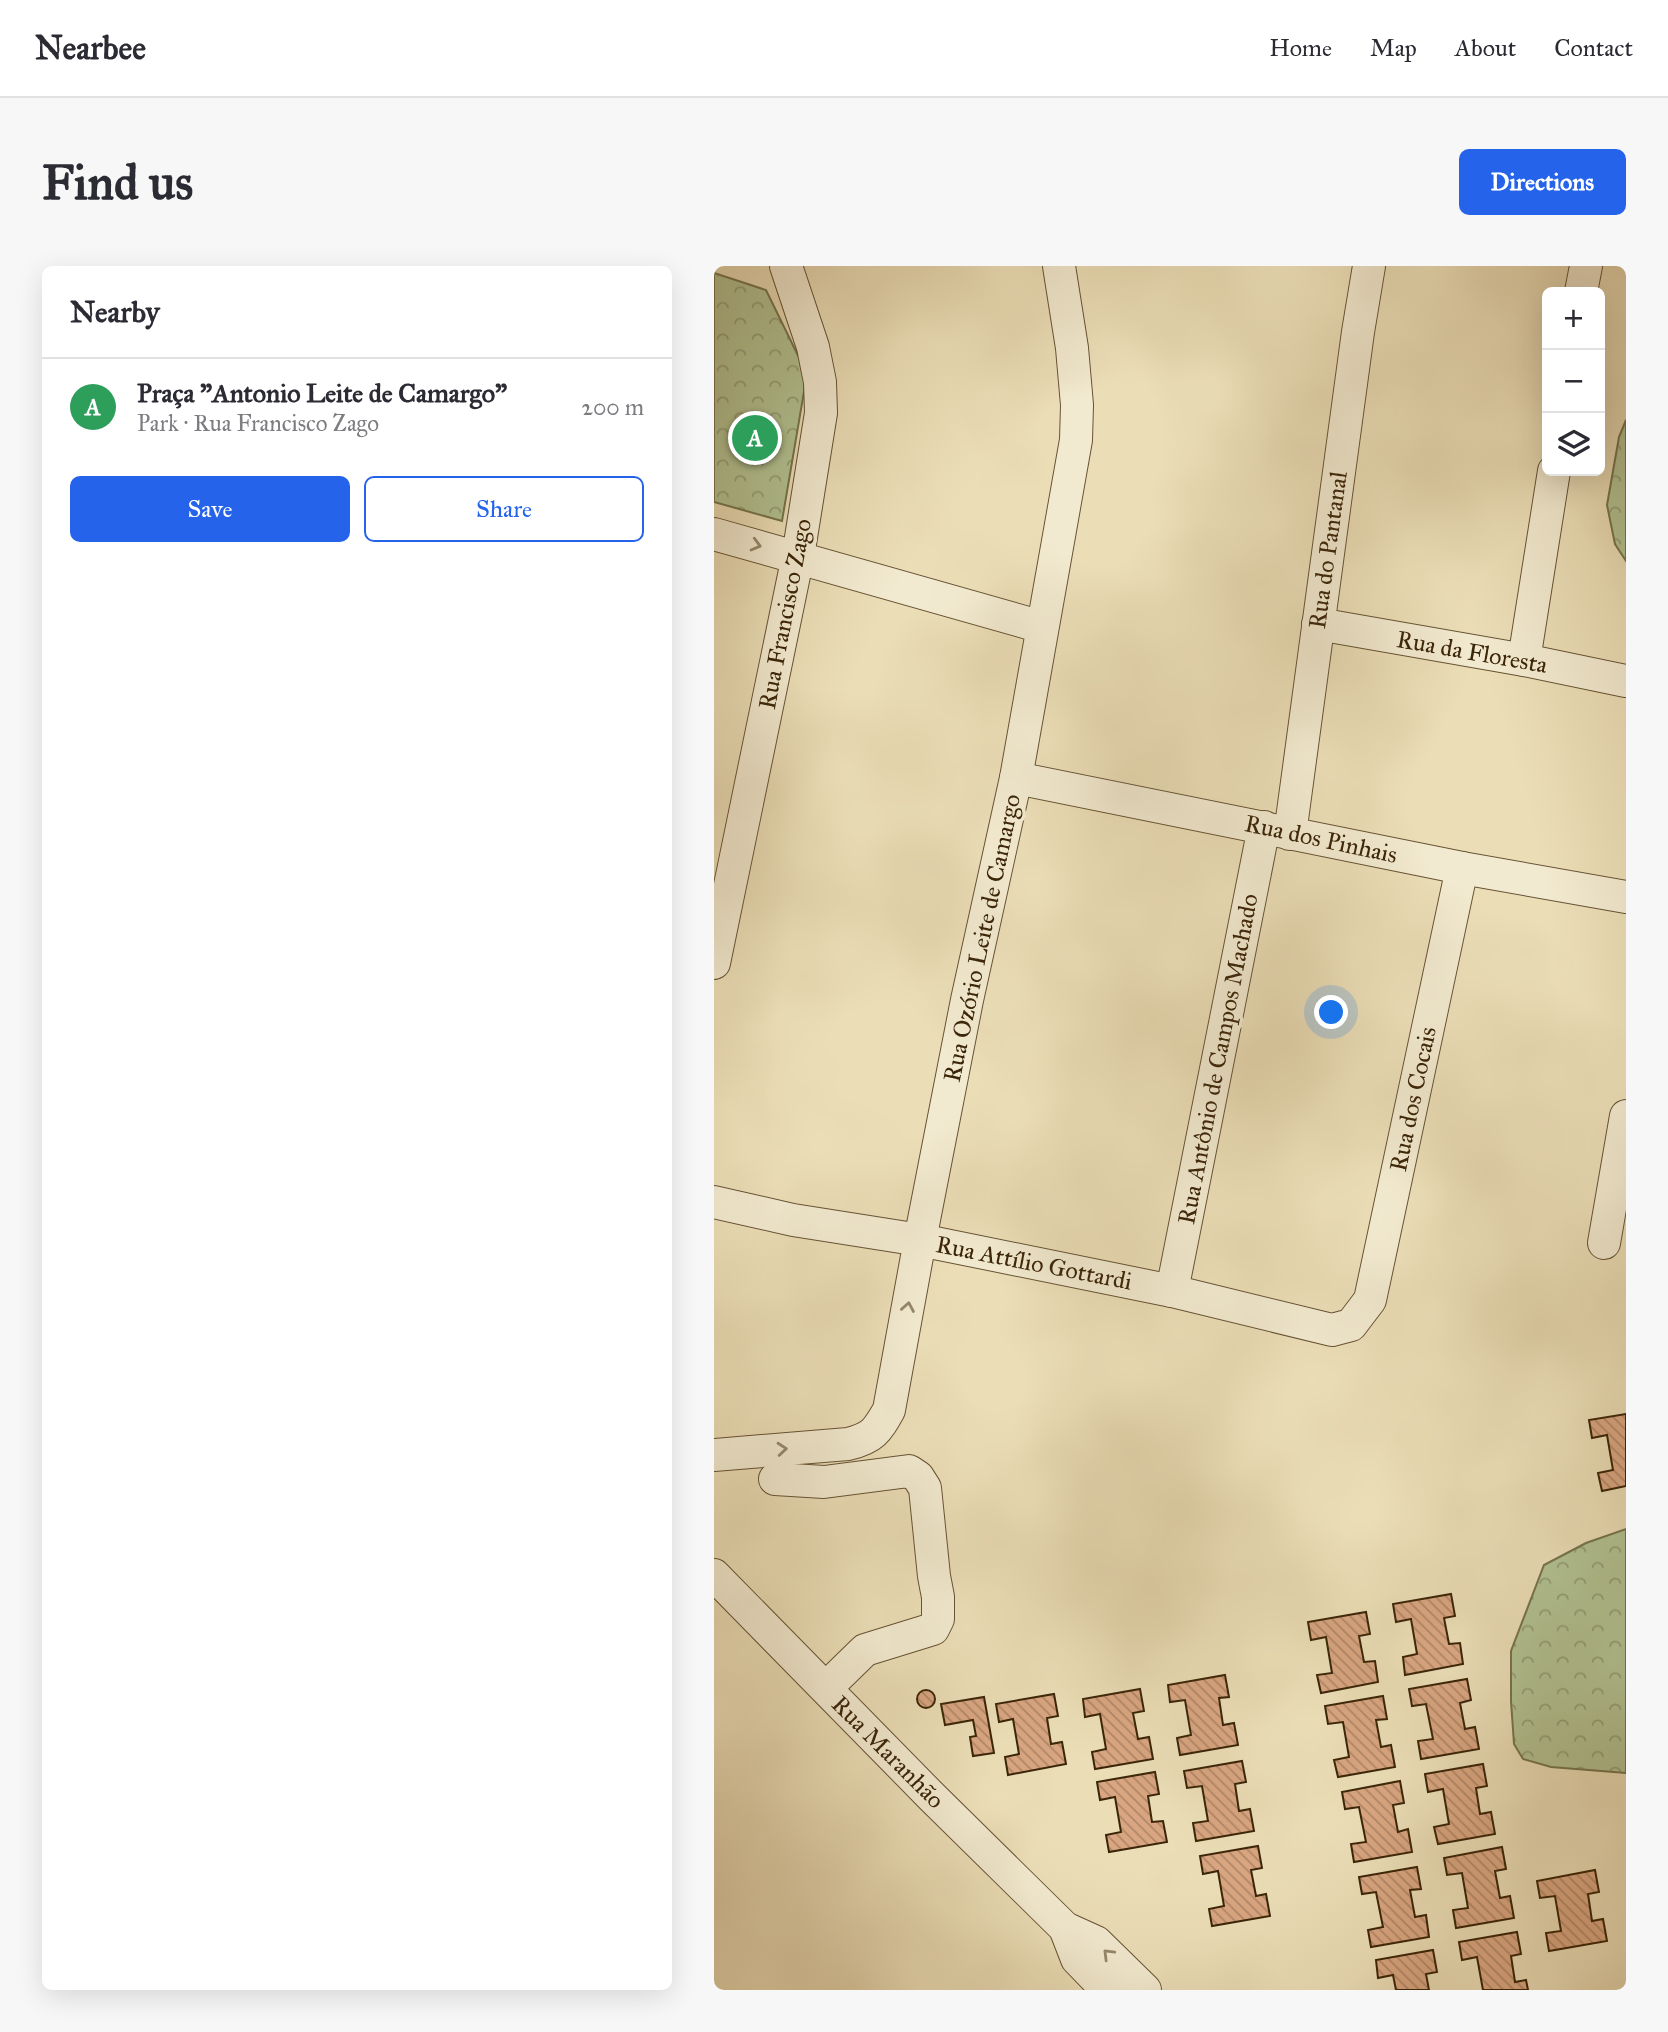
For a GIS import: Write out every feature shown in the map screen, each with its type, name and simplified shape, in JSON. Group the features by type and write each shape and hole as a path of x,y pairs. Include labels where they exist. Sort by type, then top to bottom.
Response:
{"street":[{"name":"Rua Francisco Zago","path":"714,963 798,556 821,413 820,382 813,347 785,266"},
{"name":"Rua do Pantanal","path":"1277,830 1318,624 1369,266"},
{"name":"Rua Ozório Leite de Camargo","path":"714,1455 848,1444 865,1440 878,1430 889,1410 967,1000 1016,778 1076,440 1077,405 1072,348 1058,270"},
{"path":"1524,660 1553,476"},
{"path":"714,534 1042,627"},
{"name":"Rua da Floresta","path":"1318,624 1626,681"},
{"name":"Rua dos Pinhais","path":"1016,778 1462,868 1626,897"},
{"name":"Rua Antônio de Campos Machado","path":"1172,1291 1277,830"},
{"name":"Rua dos Cocais","path":"1351,1325 1370,1300 1462,868"},
{"path":"1604,1243 1626,1116"},
{"name":"Rua Attílio Gottardi","path":"714,1202 793,1220 920,1240 1172,1291 1332,1330 1351,1325"},
{"path":"775,1479 824,1482 909,1471 925,1488 933,1576 938,1597 938,1619 933,1629 864,1650 825,1688"},
{"name":"Rua Maranhão","path":"714,1574 1065,1928 1096,1942 1145,1990"},
{"name":"Rua Maranhão","path":"1065,1928 1077,1959 1107,1990"}],"green space":[{"path":"714,273 766,290 807,374 782,521 714,502"},
{"path":"1626,420 1626,561 1615,544 1607,505 1619,437"},
{"path":"1626,1529 1626,1773 1551,1767 1523,1759 1514,1744 1511,1651 1544,1565 1586,1543"}],"building":[{"path":"1626,1414 1626,1486 1602,1491 1598,1473 1613,1470 1607,1435 1592,1438 1589,1420"},
{"path":"1451,1594 1455,1616 1444,1618 1449,1644 1460,1643 1463,1664 1405,1675 1403,1657 1417,1654 1411,1619 1396,1622 1393,1604"},
{"path":"1366,1612 1370,1634 1359,1636 1364,1662 1375,1661 1378,1682 1321,1693 1317,1675 1332,1673 1326,1637 1311,1640 1308,1622"},
{"path":"1225,1675 1229,1697 1219,1698 1223,1725 1234,1723 1238,1745 1180,1755 1177,1738 1191,1735 1185,1700 1170,1702 1168,1685"},
{"path":"1467,1679 1471,1700 1460,1703 1465,1729 1475,1727 1479,1749 1421,1759 1418,1741 1433,1739 1426,1704 1412,1706 1409,1689"},
{"path":"1140,1689 1144,1711 1133,1713 1138,1739 1149,1737 1153,1759 1095,1769 1092,1752 1106,1749 1100,1714 1085,1717 1083,1699"},
{"path":"926,1690 932,1693 935,1699 932,1705 926,1708 920,1705 917,1699 920,1693"},
{"path":"1054,1694 1058,1716 1047,1718 1051,1744 1062,1742 1066,1764 1008,1775 1005,1757 1019,1754 1013,1719 999,1722 996,1704"},
{"path":"1383,1696 1387,1719 1376,1720 1381,1747 1391,1745 1395,1767 1338,1777 1334,1760 1349,1757 1343,1722 1328,1724 1325,1706"},
{"path":"984,1697 994,1753 973,1756 970,1737 976,1736 973,1720 945,1725 941,1704"},
{"path":"1242,1761 1246,1782 1235,1784 1239,1811 1250,1809 1254,1831 1196,1841 1193,1823 1208,1821 1202,1786 1187,1788 1184,1771"},
{"path":"1483,1764 1487,1786 1476,1788 1480,1814 1491,1812 1495,1834 1438,1844 1434,1827 1449,1824 1443,1789 1428,1792 1425,1774"},
{"path":"1155,1772 1159,1794 1148,1796 1152,1822 1163,1821 1167,1842 1109,1852 1106,1835 1121,1832 1115,1797 1100,1800 1097,1782"},
{"path":"1400,1781 1404,1803 1393,1805 1398,1832 1408,1829 1412,1852 1354,1862 1351,1844 1366,1842 1359,1807 1345,1809 1342,1792"},
{"path":"1258,1846 1262,1868 1251,1870 1256,1896 1266,1894 1270,1916 1212,1926 1209,1909 1224,1906 1218,1871 1203,1874 1200,1856"},
{"path":"1502,1847 1506,1869 1495,1871 1500,1898 1510,1896 1514,1918 1456,1928 1453,1910 1468,1908 1462,1873 1447,1875 1444,1858"},
{"path":"1417,1867 1421,1889 1410,1890 1415,1917 1426,1915 1429,1937 1371,1947 1368,1930 1383,1927 1376,1892 1362,1894 1359,1877"},
{"path":"1595,1870 1599,1892 1588,1894 1592,1921 1603,1919 1607,1941 1549,1951 1546,1933 1561,1931 1555,1896 1540,1898 1537,1881"},
{"path":"1517,1932 1521,1954 1511,1956 1515,1982 1526,1980 1528,1990 1483,1990 1477,1957 1462,1960 1459,1942"},
{"path":"1433,1950 1437,1972 1426,1974 1429,1990 1396,1990 1393,1975 1378,1978 1376,1960"}],"place":[{"name":"Praça \"Antonio Leite de Camargo\"","path":"755,438"}]}
